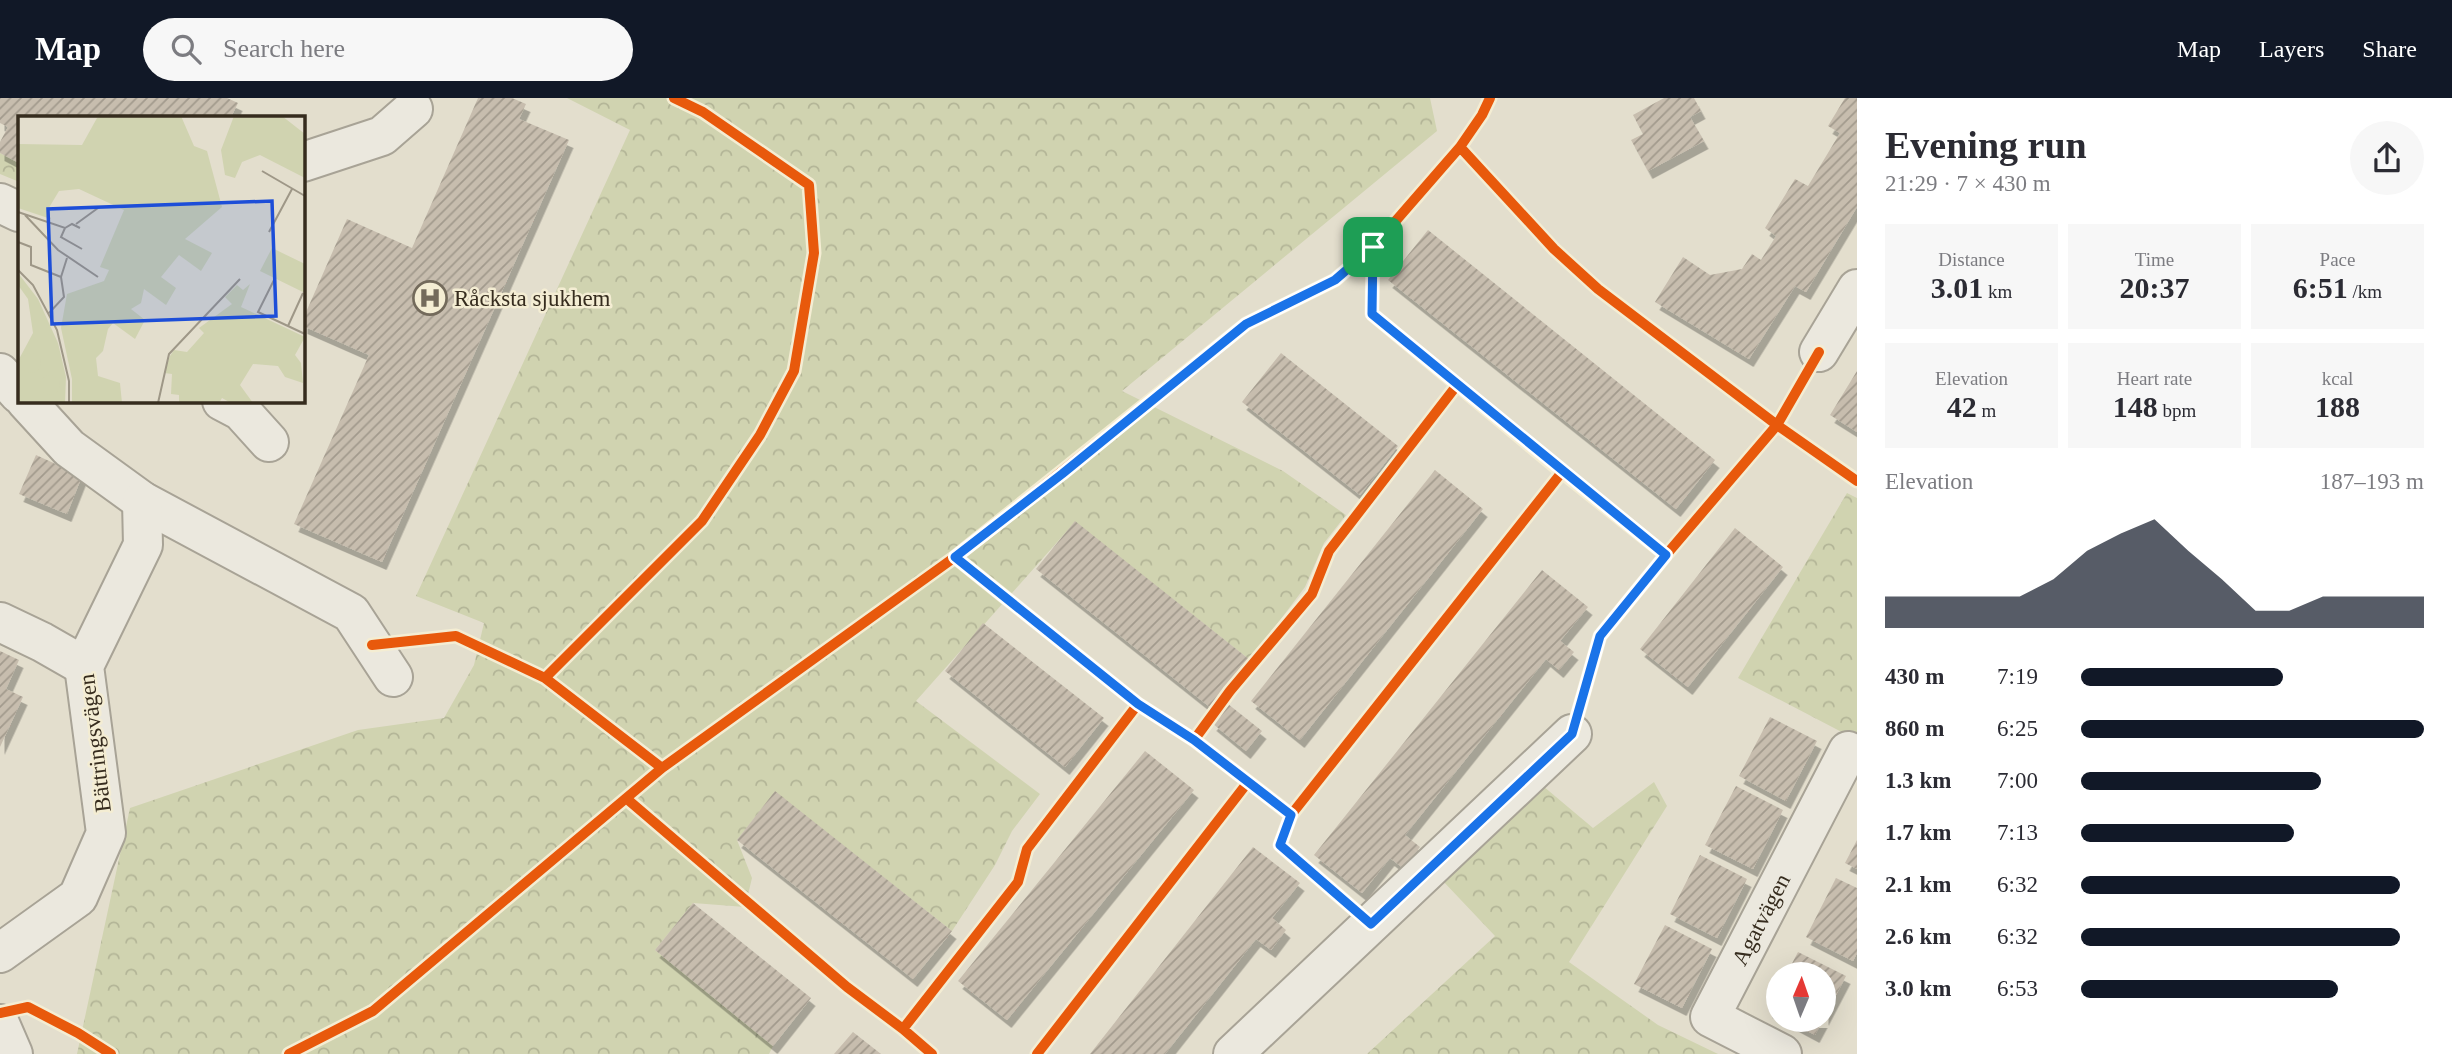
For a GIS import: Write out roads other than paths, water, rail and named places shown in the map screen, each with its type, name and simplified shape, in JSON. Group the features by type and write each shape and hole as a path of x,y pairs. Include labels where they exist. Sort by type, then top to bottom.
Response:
{"street":[{"path":"304,162 382,136 413,108"},
{"path":"0,204 18,212"},
{"path":"1819,352 1857,289"},
{"path":"0,373 18,393"},
{"path":"27,402 69,447 142,501 351,613 393,677"},
{"path":"224,402 241,411 269,442"},
{"name":"Bättringsvägen","path":"0,953 78,897 106,833 84,666 143,545 142,501"},
{"path":"0,622 84,666"},
{"path":"1233,1054 1572,734"},
{"name":"Agatvägen","path":"1782,1054 1710,1017 1848,751"},
{"path":"0,1024 13,1054"}],"place":[{"name":"Råcksta sjukhem","path":"430,298"}]}
